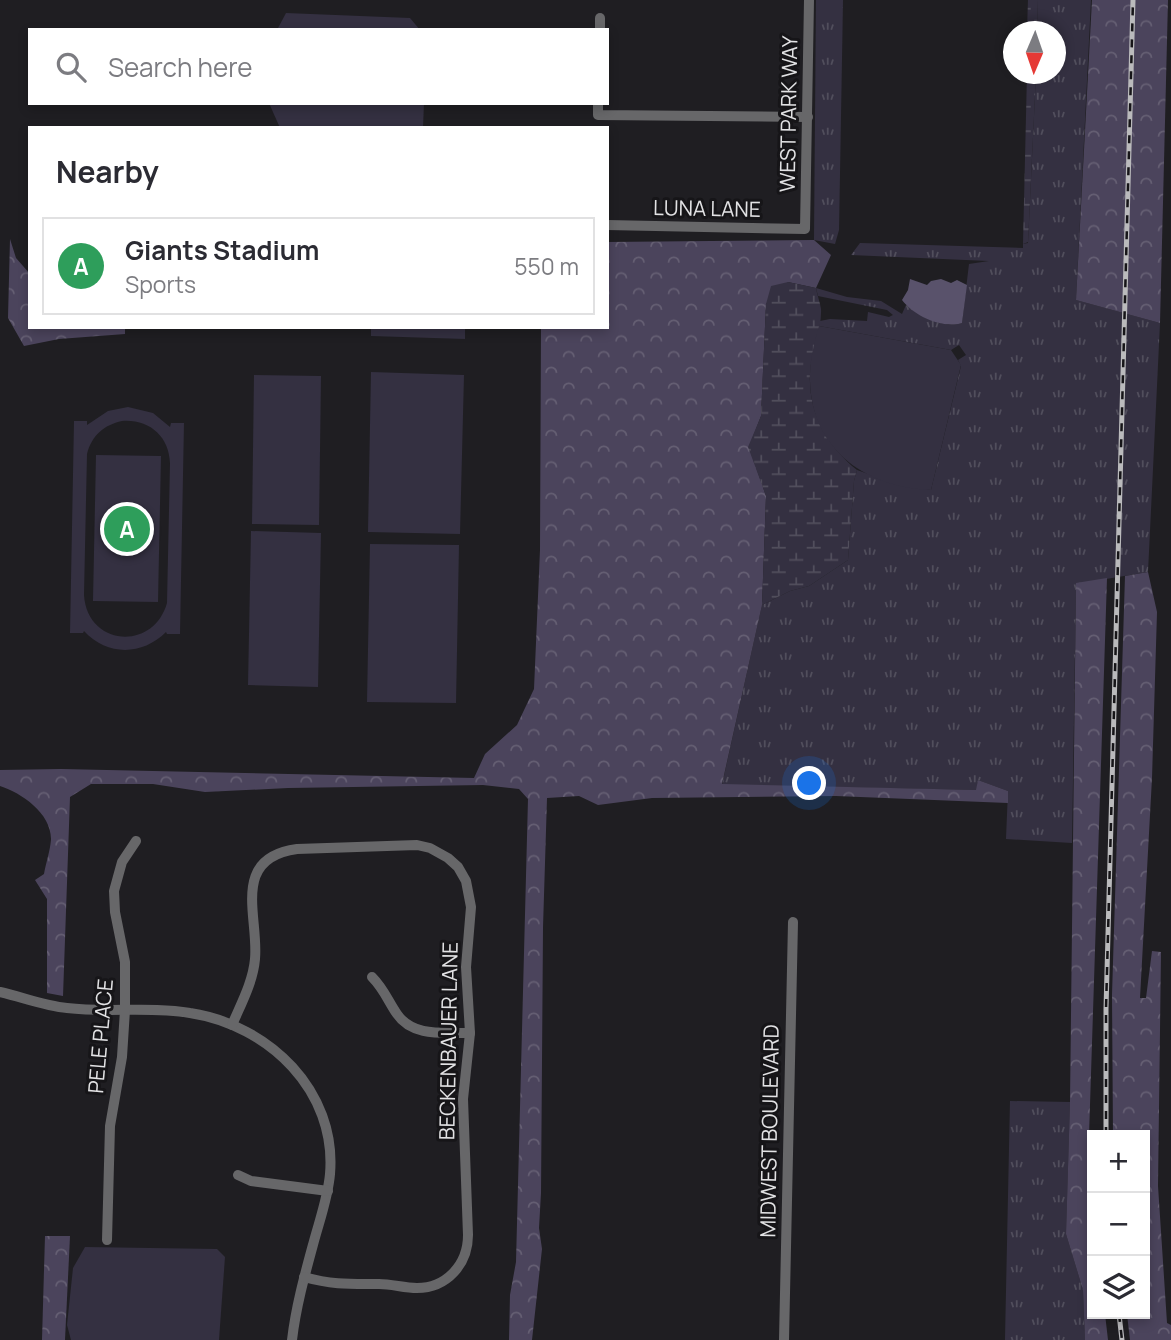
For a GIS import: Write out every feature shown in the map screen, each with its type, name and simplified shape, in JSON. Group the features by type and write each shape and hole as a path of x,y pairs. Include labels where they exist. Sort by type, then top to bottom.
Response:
{"street":[{"name":"WEST PARK WAY","path":"805,229 809,0"},
{"path":"600,18 600,28"},
{"path":"598,105 598,116 808,117"},
{"name":"LUNA LANE","path":"609,225 805,229"},
{"name":"PELE PLACE","path":"107,1240 110,1126 122,1057 125,1010 125,962 115,912 114,891 122,862 136,841"},
{"name":"BECKENBAUER LANE","path":"232,1025 251,980 256,959 251,901 253,886 260,870 273,857 297,849 407,844 428,847 443,855 455,864 463,875 471,897 466,967 470,1033 463,1099 468,1239 466,1253 448,1278 429,1286 336,1285 304,1278"},
{"name":"MIDWEST BOULEVARD","path":"784,1340 793,922"},
{"path":"372,977 385,992 401,1019 414,1028 426,1032 470,1033"},
{"path":"0,992 68,1008 192,1013 232,1025 278,1052 299,1074 320,1109 329,1139 331,1163 328,1191 304,1278 292,1340"},
{"path":"238,1175 251,1181 328,1191"}],"green space":[{"path":"816,0 843,0 839,230 835,244 814,240"},
{"path":"1028,0 1038,0 1037,21 1027,21"},
{"path":"1038,0 1091,0 1076,300 1160,323 1148,572 1076,584 1072,843 1006,839 1008,791 978,780 977,790 722,785 762,605 790,591 809,586 848,560 857,470 888,481 931,490 961,366 958,360 966,355 959,345 951,350 819,326 820,321 830,319 867,321 868,312 889,317 893,315 887,310 818,296 816,288 847,297 881,301 902,314 906,305 940,323 962,323 969,264 989,261 851,255 860,243 1023,248 1023,244 1028,243 1036,84 1066,84 1066,21 1037,21"},
{"path":"1092,0 1168,0 1160,323 1076,300"},
{"path":"286,13 410,18 418,28 278,28"},
{"path":"1027,84 1036,84 1028,242 1023,244"},
{"path":"270,105 424,105 423,126 279,126"},
{"path":"10,239 16,258 28,272 28,329 125,329 125,334 59,339 24,346 8,318"},
{"path":"814,240 831,255 816,288 788,282 766,304 761,416 749,447 766,496 762,605 722,784 976,790 978,780 1008,791 1008,803 836,796 652,798 598,805 579,796 547,798 539,1228 542,1249 532,1340 509,1340 510,1295 516,1262 528,799 519,789 483,785 205,792 153,784 91,784 70,797 63,996 47,993 47,899 35,880 44,874 51,840 50,831 47,822 34,806 0,786 0,770 474,778 485,754 517,725 534,689 540,550 541,329 609,329 609,242"},
{"path":"788,282 816,288 821,317 810,373 812,402 828,439 857,470 848,560 809,586 790,591 762,605 766,496 748,447 761,416 766,304 771,286"},
{"path":"819,326 951,350 961,365 931,490 883,481 844,458 829,442 818,422 812,400 810,368"},
{"path":"371,329 465,329 465,339 371,336"},
{"path":"371,372 464,375 460,534 368,532"},
{"path":"254,375 321,376 319,525 252,524"},
{"path":"128,407 153,413 170,427 171,423 184,423 180,634 166,632 157,640 136,649 114,649 93,639 84,631 70,633 74,421 87,421 87,425 108,411","holes":["122,421 132,421 156,431 169,453 167,603 160,619 149,630 121,636 108,633 96,625 88,612 84,595 87,454 92,441 104,428"]},
{"path":"96,455 161,456 158,602 93,601"},
{"path":"251,531 321,533 318,687 248,685"},
{"path":"370,544 459,545 456,703 367,702"},
{"path":"1148,572 1157,612 1152,778 1140,998 1146,998 1152,951 1161,952 1158,1186 1167,1323 1171,1325 1171,1340 1130,1340 1128,1319 1150,1319 1150,1130 1113,1130 1112,995 1125,576"},
{"path":"1107,578 1089,1130 1087,1130 1087,1319 1106,1319 1108,1340 1085,1340 1083,1290 1066,1234 1076,583"},
{"path":"1010,1101 1070,1102 1066,1234 1083,1290 1085,1340 1005,1340"},
{"path":"45,1236 70,1236 65,1340 42,1340"},
{"path":"85,1247 217,1249 225,1257 219,1340 71,1340 67,1325 73,1268"}],"shaded area":[{"path":"910,279 927,285 931,281 941,279 951,283 957,280 967,285 962,323 937,323 907,306 902,300"}],"railway":[{"path":"1106,1130 1106,1009 1133,0"},
{"path":"1120,1319 1122,1340"}],"place":[{"name":"Giants Stadium","path":"127,529"}]}
